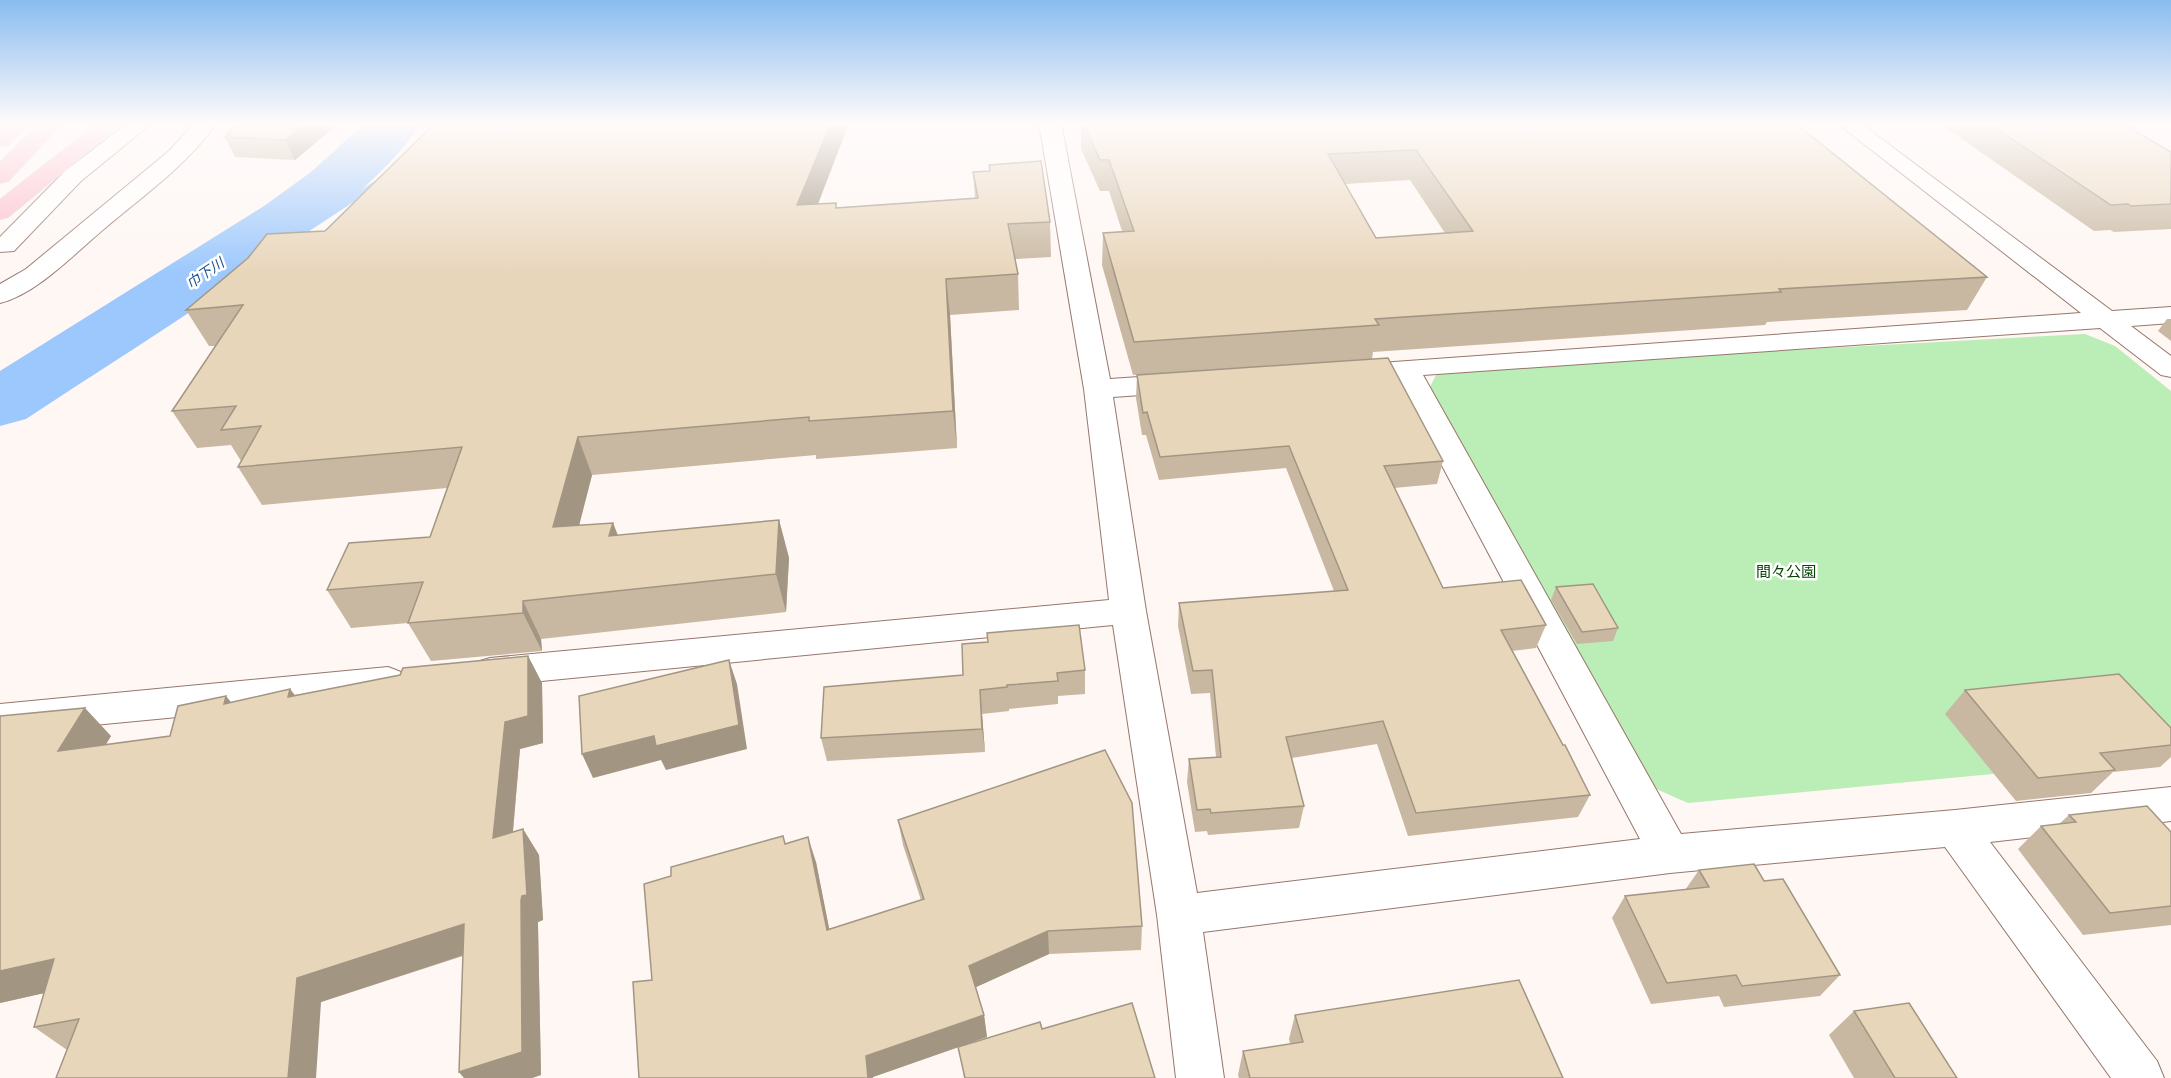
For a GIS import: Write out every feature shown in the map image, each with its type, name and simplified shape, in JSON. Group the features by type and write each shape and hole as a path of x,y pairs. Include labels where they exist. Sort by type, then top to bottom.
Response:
{"highway":[{"path":"0,212 48,173"}],"street":[{"path":"5,246 76,173"},
{"path":"0,296 36,274 156,173"},
{"path":"1059,173 1098,389 1128,611 1179,915 1200,1078"},
{"path":"1913,173 2171,369"},
{"path":"1322,374 2171,315"},
{"path":"1405,369 1670,854"},
{"path":"1098,389 1204,382"},
{"path":"463,675 1128,611"},
{"path":"0,719 416,679"},
{"path":"1179,915 1670,854 1955,828 2171,804"},
{"path":"1955,828 2140,1078"}],"green space":[{"name":"間々公園","path":"2085,334 2115,346 2171,391 2171,757 1688,803 1654,788 1430,387 1439,369"}],"building":[{"path":"384,173 810,173 797,205 836,203 836,208 978,198 973,173 1043,173 1050,222 1008,224 1018,274 946,279 953,411 809,421 809,417 578,437 553,527 613,523 609,536 779,520 776,574 523,601 523,613 408,623 423,582 327,590 349,543 430,537 462,447 238,467 261,426 221,430 236,406 172,411 243,305 186,310 248,258 267,234 325,231"},
{"path":"1114,173 1339,173 1376,238 1473,231 1432,173 1858,173 1987,277 1779,289 1781,292 1375,319 1379,325 1134,342 1103,233 1134,231"},
{"path":"2063,173 2171,173 2171,204 2111,205"},
{"path":"1388,358 1443,461 1384,466 1443,588 1521,580 1546,625 1501,630 1590,795 1416,813 1383,721 1286,737 1304,806 1211,813 1210,809 1197,810 1189,759 1221,757 1212,670 1193,671 1179,603 1348,590 1289,446 1160,457 1147,412 1143,413 1137,375"},
{"path":"1593,584 1618,628 1582,632 1556,587"},
{"path":"1079,625 1085,670 1057,673 1058,681 1007,685 1007,687 980,690 982,729 821,738 824,687 963,675 962,644 988,642 987,633"},
{"path":"528,656 528,716 505,722 493,838 523,829 527,895 522,896 521,900 522,1052 459,1072 464,924 297,978 288,1078 56,1078 79,1019 34,1027 54,959 0,971 0,716 85,708 58,751 170,736 178,706 226,696 224,704 290,689 288,697 400,675 403,668"},
{"path":"729,660 739,725 656,746 654,736 582,754 579,696"},
{"path":"2119,674 2171,728 2171,745 2100,753 2115,770 2038,778 1965,690"},
{"path":"1105,750 1132,803 1142,926 1048,931 969,966 984,1015 866,1056 868,1078 639,1078 633,982 652,980 644,884 671,876 671,867 783,836 785,844 808,837 827,930 924,899 898,820"},
{"path":"2147,806 2171,832 2171,906 2110,913 2041,826 2076,822 2069,815"},
{"path":"1754,864 1764,881 1783,879 1840,975 1742,986 1736,975 1667,983 1625,896 1709,887 1699,870"},
{"path":"1519,980 1563,1078 1250,1078 1243,1051 1303,1042 1295,1015"},
{"path":"1132,1003 1155,1078 965,1078 958,1047 1040,1022 1042,1029"},
{"path":"1909,1003 1957,1078 1895,1078 1854,1011"}],"waterway":[{"name":"巾下川","path":"0,403 238,252 309,202 344,173"},
{"path":"287,241 384,178"},
{"path":"0,411 86,375 208,293"}]}
